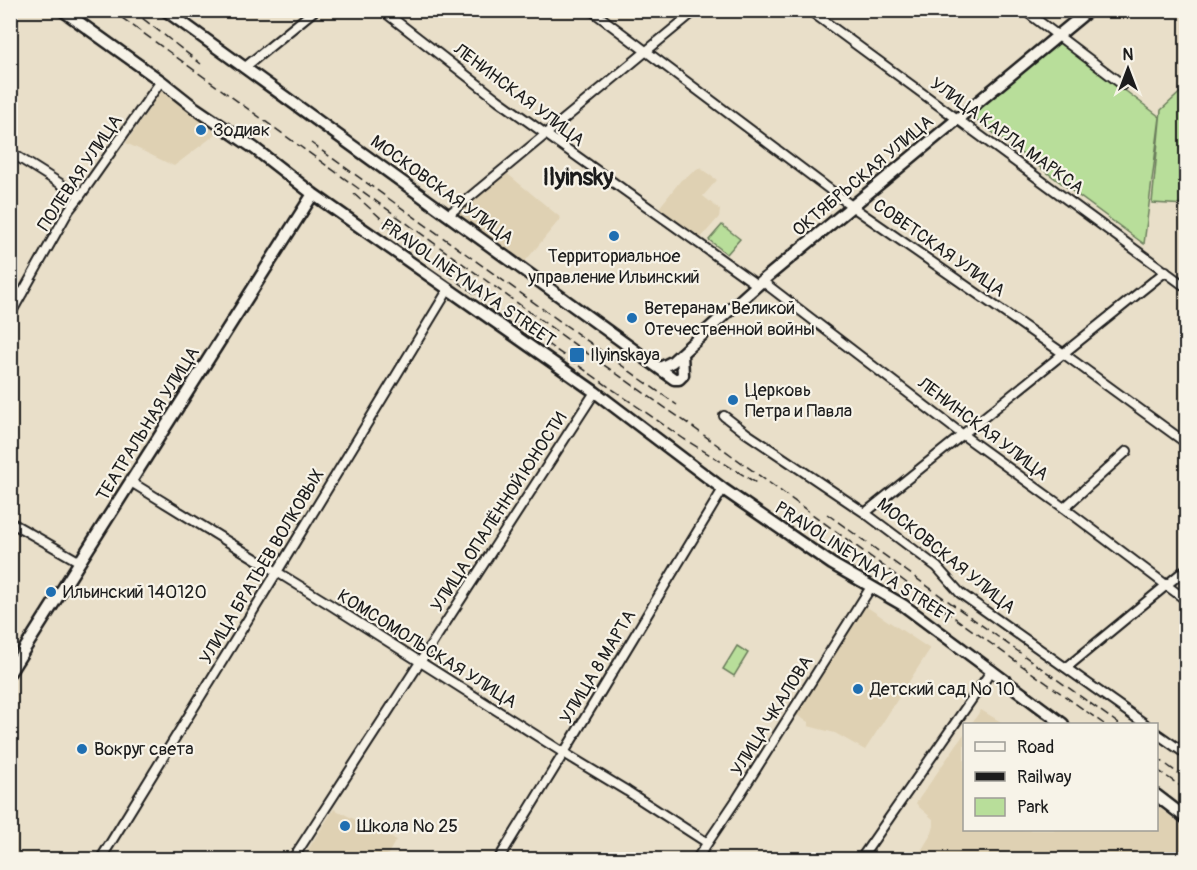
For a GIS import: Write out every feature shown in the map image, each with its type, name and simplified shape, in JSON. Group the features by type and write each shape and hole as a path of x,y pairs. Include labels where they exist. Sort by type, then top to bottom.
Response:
{"main road":[{"name":"PRAVOLINEYNAYA STREET","path":"62,10 195,108 254,148 313,194 595,392 723,489 831,564 903,605 1062,723"},
{"name":"МОСКОВСКАЯ УЛИЦА","path":"165,10 674,379 682,377 684,373 682,354"},
{"name":"ОКТЯБРЬСКАЯ УЛИЦА","path":"660,368 682,354 760,283 1089,10"},
{"name":"ТЕАТРАЛЬНАЯ УЛИЦА","path":"10,672 313,194"},
{"path":"1158,797 1186,818"}],"street":[{"path":"244,68 315,10"},
{"name":"ЛЕНИНСКАЯ УЛИЦА","path":"382,10 498,100 760,283 1186,600"},
{"name":"СОВЕТСКАЯ УЛИЦА","path":"591,10 852,206 1064,354 1186,443"},
{"path":"448,215 696,10"},
{"name":"УЛИЦА КАРЛА МАРКСА","path":"809,10 1186,287"},
{"path":"1024,10 1123,85"},
{"name":"ПОЛЕВАЯ УЛИЦА","path":"10,315 69,210 160,81"},
{"path":"10,152 80,196"},
{"path":"865,513 1166,271"},
{"path":"10,288 22,294"},
{"name":"УЛИЦА БРАТЬЕВ ВОЛКОВЫХ","path":"100,860 448,290"},
{"name":"УЛИЦА ОПАЛЁННОЙ ЮНОСТИ","path":"292,860 595,392"},
{"name":"МОСКОВСКАЯ УЛИЦА","path":"724,416 865,513 937,567 960,592 1144,723"},
{"path":"1064,508 1127,451"},
{"name":"КОМСОМОЛЬСКАЯ УЛИЦА","path":"131,482 706,842"},
{"name":"УЛИЦА 8 МАРТА","path":"498,860 723,489"},
{"path":"10,522 80,562"},
{"path":"1066,668 1186,569"},
{"name":"УЛИЦА ЧКАЛОВА","path":"696,860 706,842 737,800 871,587"},
{"path":"860,860 992,670"},
{"path":"1158,734 1186,754"}],"shaded area":[{"path":"161,91 220,131 174,166 126,143"},
{"path":"700,168 717,180 703,196 720,210 719,217 700,239 659,208 681,180"},
{"path":"504,171 561,218 523,264 453,213"},
{"name":"Детский сад № 10","path":"864,605 930,649 865,750 835,733 808,726 808,722 795,714"},
{"path":"981,710 1001,722 1000,723 972,723"},
{"path":"963,735 963,831 1158,831 1158,807 1186,828 1186,859 916,859 932,833 934,820 916,803"},
{"name":"Школа № 25","path":"334,809 396,840 385,859 301,860"}],"green space":[{"path":"1060,41 1160,117 1144,244 969,115"},
{"path":"1186,87 1186,205 1152,203 1161,110"},
{"path":"722,225 740,239 727,254 709,240"},
{"path":"737,646 748,653 734,676 723,669"}],"railway":[{"path":"111,10 1103,723"},
{"path":"132,10 201,64"},
{"path":"311,143 677,405"},
{"path":"354,194 394,230 461,284 684,439 758,484"},
{"path":"827,514 1118,723"},
{"path":"1158,758 1186,779"},
{"path":"1158,770 1186,790"}],"place":[{"name":"Зодиак","path":"201,130"},
{"name":"Территориальное управление Ильинский","path":"614,236"},
{"name":"Ветеранам Великой Отечественной войны","path":"632,318"},
{"name":"Ilyinskaya","path":"577,355"},
{"name":"Церковь Петра и Павла","path":"733,400"},
{"name":"Ильинский 140120","path":"51,592"},
{"name":"Детский сад № 10","path":"858,689"},
{"name":"Вокруг света","path":"82,749"},
{"name":"Школа № 25","path":"345,826"}],"district":[{"name":"Ilyinsky","path":"578,177"}]}
